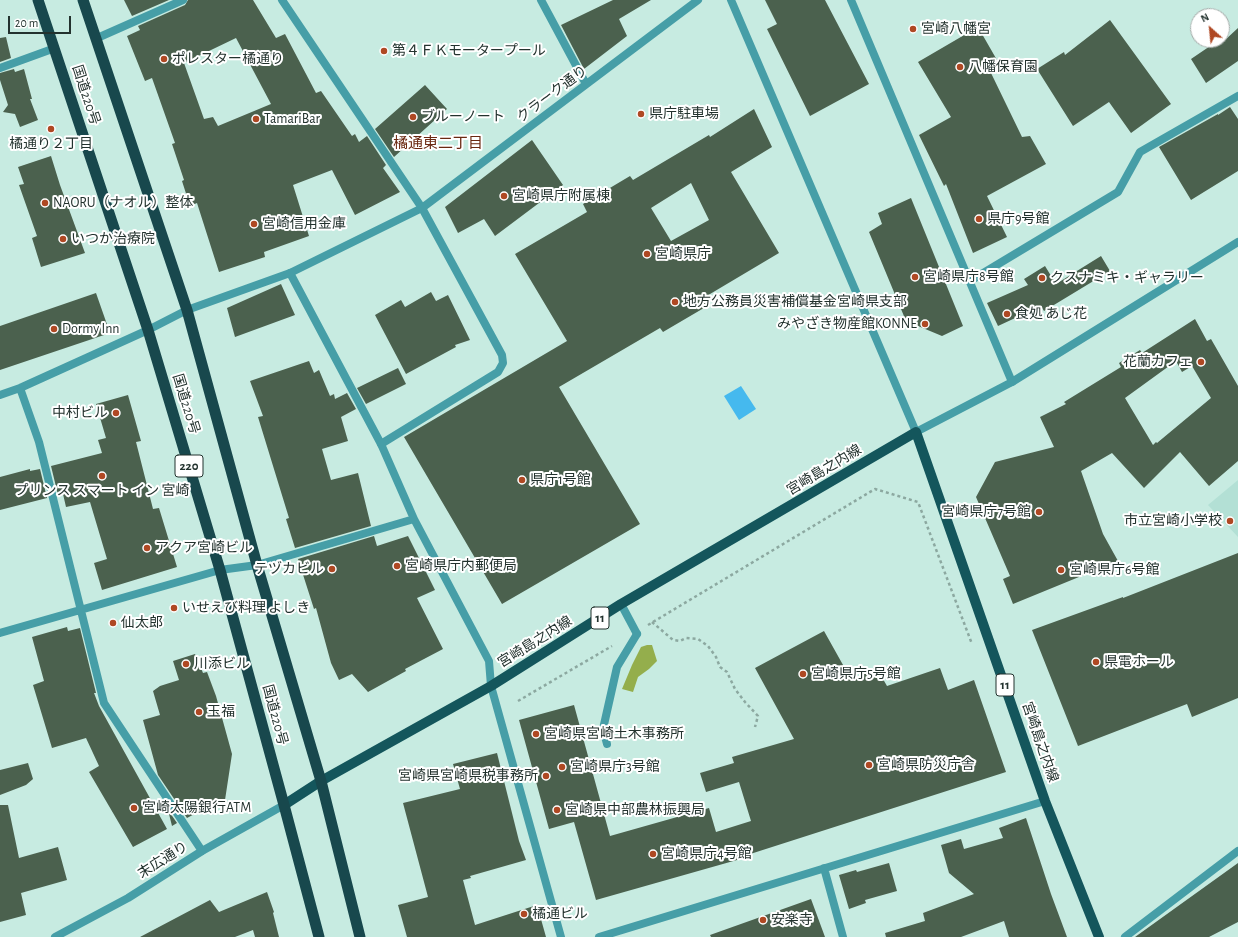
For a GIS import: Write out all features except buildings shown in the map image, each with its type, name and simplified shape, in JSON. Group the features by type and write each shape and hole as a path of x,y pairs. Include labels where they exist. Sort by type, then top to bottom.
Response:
{"highway":[{"name":"国道220号","path":"38,0 148,330 220,570 319,937"},
{"name":"国道220号","path":"82,0 187,310 257,565 321,781 360,937"}],"main road":[{"name":"宮崎島之内線","path":"284,805 321,781 491,686 622,604 916,432 1046,801 1099,937"}],"street":[{"path":"95,39 183,0"},
{"path":"282,0 422,208 502,355 504,363 498,372 381,444"},
{"path":"541,0 586,84"},
{"name":"クラーク通り","path":"0,395 20,388 148,330 187,310 290,272 422,208 698,0"},
{"path":"731,0 916,432 1012,382 1238,242"},
{"path":"851,0 1012,382"},
{"path":"0,68 55,48"},
{"path":"970,281 1118,192 1140,152 1238,96"},
{"path":"290,272 381,444 414,519 489,661 491,686 561,937"},
{"path":"20,388 39,442 104,703 202,851"},
{"path":"0,633 220,570 257,565 414,519"},
{"path":"607,744 603,729 617,667 637,633 622,604"},
{"path":"599,937 1046,801"},
{"name":"末広通り","path":"55,937 128,898 202,851 284,805"},
{"path":"1125,937 1238,852"},
{"path":"824,868 843,937"}],"path":[{"path":"518,701 637,633 652,622 875,489 918,502 973,647"},
{"path":"652,622 673,640 680,641 686,638 698,639 708,646 716,657 720,667 726,672 742,698 758,716 755,727"}],"shaded area":[{"name":"市立宮崎小学校","path":"1238,480 1238,537 1208,505"}],"green space":[{"path":"652,645 657,661 638,677 633,692 622,689 641,647"}],"water":[{"path":"741,386 756,409 739,420 724,396"}],"place":[{"name":"宮崎八幡宮","path":"913,29"},
{"name":"第４ＦＫモータープール","path":"384,51"},
{"name":"ポレスター橘通り","path":"164,59"},
{"name":"八幡保育園","path":"960,67"},
{"name":"県庁駐車場","path":"641,114"},
{"name":"ブルーノート","path":"413,117"},
{"name":"TamariBar","path":"256,119"},
{"name":"橘通り２丁目","path":"51,129"},
{"name":"宮崎県庁附属棟","path":"504,196"},
{"name":"NAORU（ナオル）整体","path":"45,203"},
{"name":"県庁9号館","path":"979,219"},
{"name":"宮崎信用金庫","path":"254,224"},
{"name":"いつか治療院","path":"63,239"},
{"name":"宮崎県庁","path":"647,254"},
{"name":"宮崎県庁8号館","path":"915,277"},
{"name":"クスナミキ・ギャラリー","path":"1042,278"},
{"name":"地方公務員災害補償基金宮崎県支部","path":"675,302"},
{"name":"食処 あじ花","path":"1007,314"},
{"name":"みやざき物産館KONNE","path":"925,324"},
{"name":"Dormy Inn","path":"54,329"},
{"name":"花蘭カフェ","path":"1201,362"},
{"name":"中村ビル","path":"116,413"},
{"name":"プリンス スマート イン 宮崎","path":"102,476"},
{"name":"県庁1号館","path":"522,480"},
{"name":"宮崎県庁7号館","path":"1039,512"},
{"name":"市立宮崎小学校","path":"1230,521"},
{"name":"アクア宮崎ビル","path":"147,548"},
{"name":"宮崎県庁内郵便局","path":"397,566"},
{"name":"テヅカビル","path":"332,569"},
{"name":"宮崎県庁6号館","path":"1061,570"},
{"name":"いせえび料理 よしき","path":"174,608"},
{"name":"仙太郎","path":"113,623"},
{"name":"県電ホール","path":"1096,662"},
{"name":"川添ビル","path":"186,664"},
{"name":"宮崎県庁5号館","path":"803,674"},
{"name":"玉福","path":"199,712"},
{"name":"宮崎県宮崎土木事務所","path":"536,734"},
{"name":"宮崎県防災庁舎","path":"869,765"},
{"name":"宮崎県庁3号館","path":"562,767"},
{"name":"宮崎県宮崎県税事務所","path":"546,776"},
{"name":"宮崎太陽銀行ATM","path":"134,808"},
{"name":"宮崎県中部農林振興局","path":"557,810"},
{"name":"宮崎県庁4号館","path":"653,854"},
{"name":"橘通ビル","path":"524,914"},
{"name":"安楽寺","path":"763,920"}],"district":[{"name":"橘通東二丁目","path":"438,143"}]}
